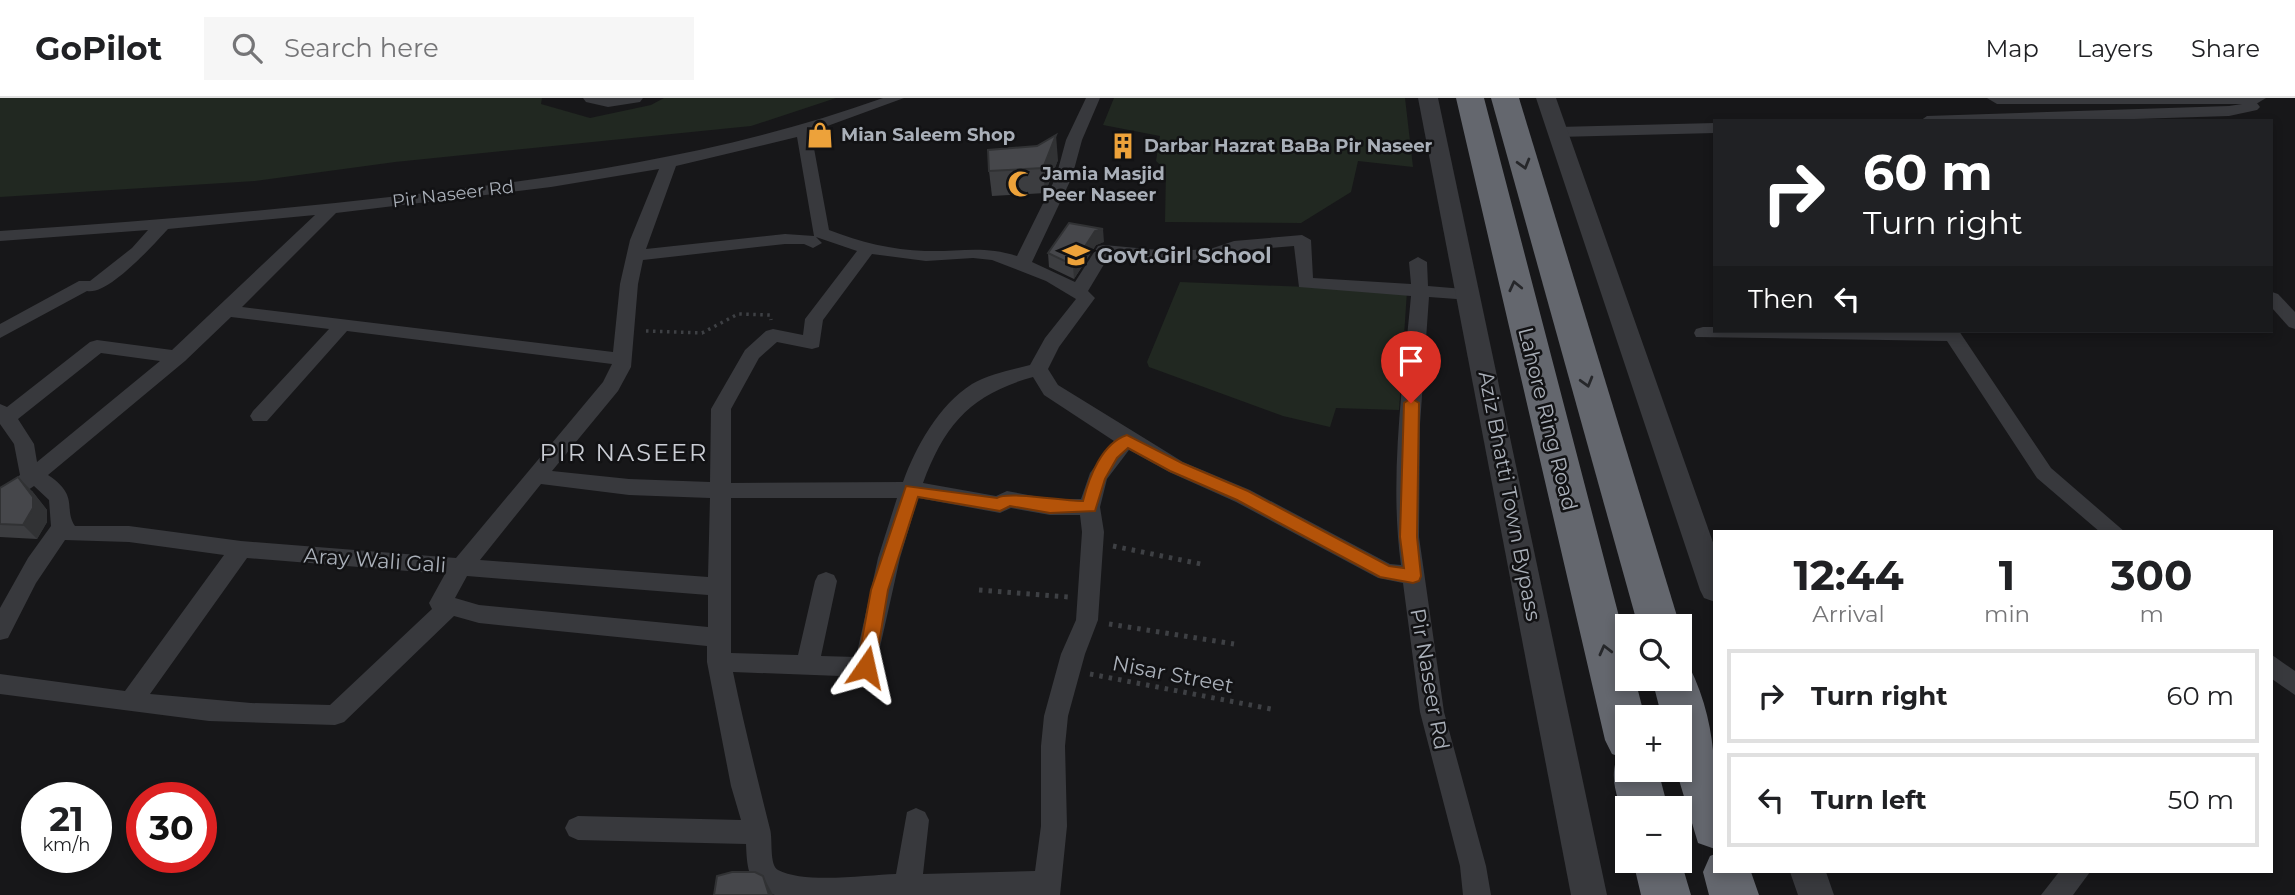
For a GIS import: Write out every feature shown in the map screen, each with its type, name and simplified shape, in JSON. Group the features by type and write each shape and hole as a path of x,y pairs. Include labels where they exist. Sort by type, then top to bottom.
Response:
{"highway":[{"name":"Lahore Ring Road","path":"1470,98 1619,705"},
{"path":"1504,98 1655,614"},
{"path":"1677,691 1713,820"},
{"path":"1660,873 1666,895"},
{"path":"1727,873 1734,895"}],"street":[{"path":"593,98 608,101 633,98"},
{"name":"Pir Naseer Rd","path":"0,236 330,209 591,177 669,164 803,132 897,98"},
{"path":"1021,266 1064,177 1073,140 1093,98"},
{"name":"Aziz Bhatti Town Bypass","path":"1428,98 1470,295 1589,895"},
{"path":"1546,98 1713,584"},
{"path":"1997,98 2256,98"},
{"path":"2044,119 2229,111 2252,107 2246,99"},
{"path":"1558,132 1713,128"},
{"path":"803,132 811,153 814,209 821,233 850,246 940,256 985,253 1060,278 1086,298 1070,323 1041,356 1038,369 1051,390 1127,440 1176,467 1243,496 1386,572 1413,576"},
{"path":"461,567 611,386 621,367 636,255 649,209 669,164"},
{"path":"0,501 178,357 229,311 330,209"},
{"path":"0,332 85,285 93,287 138,252 165,222"},
{"path":"636,255 785,239 808,239 813,243"},
{"path":"1079,291 1104,250 1127,249 1170,256 1212,254 1234,246 1302,240 1305,283 1470,295"},
{"path":"867,248 814,319 812,343 773,335 752,354 721,410 719,662 744,786 758,832 761,871 770,881 803,889 1047,889 1054,826 1053,746 1056,716 1087,609 1092,541 1089,507 1097,478 1111,454 1127,440"},
{"name":"Pir Naseer Rd","path":"1418,262 1420,292 1410,424 1408,537 1432,712 1473,866 1477,895"},
{"path":"2273,299 2295,323"},
{"path":"229,311 622,359"},
{"path":"260,416 342,325"},
{"path":"1703,334 1951,333 2044,473 2112,530"},
{"path":"0,631 47,546 63,527 62,501 51,486 27,469 28,454 21,434 3,415 97,346 178,357"},
{"path":"719,662 866,667 879,590 912,490 946,421 976,390 1038,369"},
{"path":"536,476 588,485 719,490 912,490 1000,505 1007,499 1050,507 1089,507"},
{"name":"Aray Wali Gali","path":"63,527 70,534 129,534 241,550 461,567 440,603 479,614 719,638"},
{"path":"132,700 241,550"},
{"path":"461,567 719,587"},
{"path":"807,666 826,581"},
{"path":"0,684 289,717 335,715 450,606"},
{"path":"2273,666 2295,685"},
{"path":"908,888 916,820"},
{"path":"578,828 758,832"},
{"path":"735,881 761,871"},
{"path":"1808,873 1816,895"},
{"path":"2055,895 2076,873"}],"path":[{"path":"624,330 702,333 738,314 749,314 770,315 773,335"},
{"path":"1092,541 1201,564"},
{"path":"979,590 1087,609 1234,644"},
{"name":"Nisar Street","path":"1068,670 1271,709"}],"shaded area":[{"path":"0,98 542,98 541,104 590,118 651,105 664,98 836,98 751,126 395,162 255,181 0,197"},
{"path":"1114,98 1405,98 1413,167 1358,161 1351,192 1301,223 1165,222 1166,170 1156,161 1160,136 1103,125"},
{"path":"1180,282 1407,291 1399,410 1336,408 1330,427 1283,416 1149,367 1147,362"}],"building":[{"path":"1056,135 1043,168 989,171 988,150 1037,146"},
{"path":"1069,223 1103,229 1095,231 1073,265 1048,253"},
{"path":"18,477 33,497 33,508 23,525 0,524 0,488"},
{"path":"732,872 755,872 763,876 769,895 714,895 717,876"}],"place":[{"name":"Mian Saleem Shop","path":"820,135"},
{"name":"Darbar Hazrat BaBa Pir Naseer","path":"1123,146"},
{"name":"Jamia Masjid Peer Naseer","path":"1021,184"},
{"name":"Govt.Girl School","path":"1076,255"}],"district":[{"name":"PIR NASEER","path":"624,452"}],"route":[{"path":"866,667 879,590 912,490 1000,505 1007,499 1050,507 1089,507 1097,478 1111,454 1127,440 1176,467 1243,496 1386,572 1413,576 1408,537 1411,403"}]}
